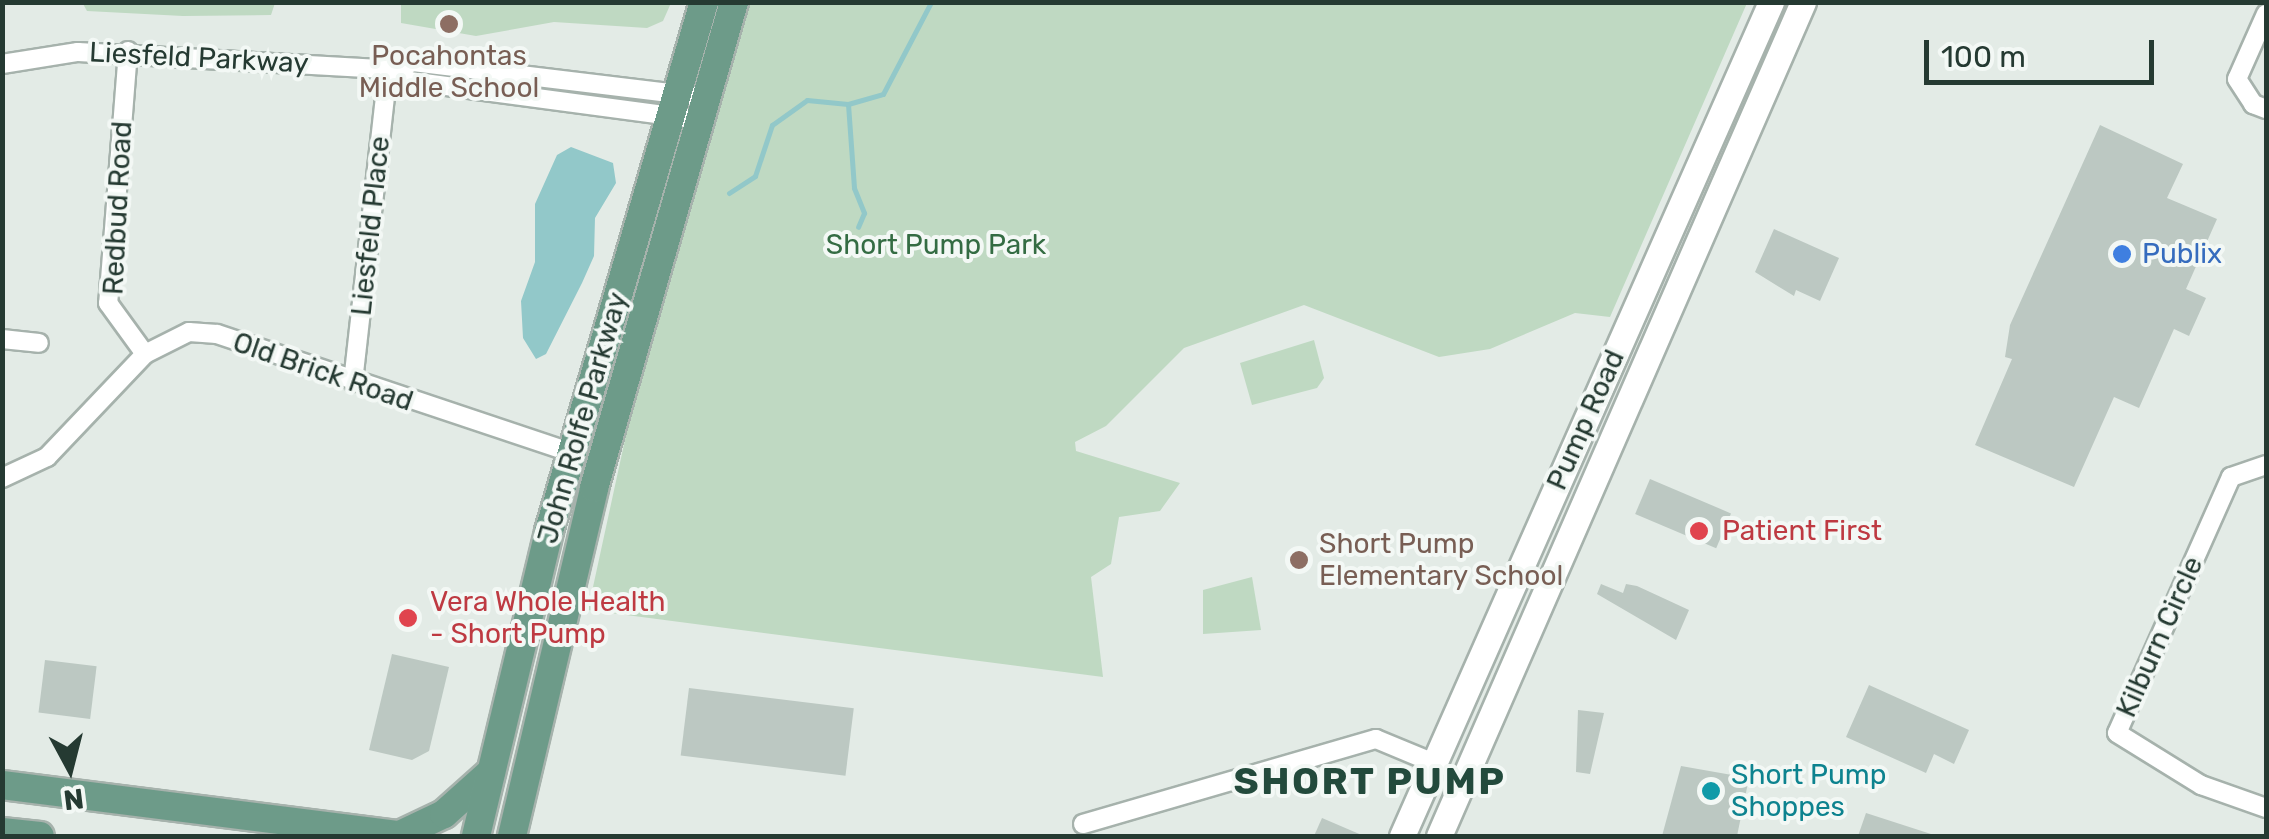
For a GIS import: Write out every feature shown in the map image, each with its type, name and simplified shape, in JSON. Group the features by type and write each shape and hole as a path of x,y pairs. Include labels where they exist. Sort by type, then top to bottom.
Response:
{"main road":[{"name":"John Rolfe Parkway","path":"476,836 572,453 704,2"},
{"name":"John Rolfe Parkway","path":"512,836 594,488 734,2"},
{"name":"Pump Road","path":"1402,836 1770,2"},
{"name":"Pump Road","path":"1439,836 1802,2"},
{"path":"400,836 444,814 491,772"},
{"path":"2,785 407,836"},
{"path":"2,832 40,836"}],"street":[{"path":"2266,14 2237,79 2252,104 2266,109"},
{"name":"Liesfeld Parkway","path":"2,64 128,52 392,70 413,62 706,109"},
{"name":"Redbud Road","path":"128,52 108,303 145,354"},
{"name":"Liesfeld Place","path":"353,382 392,70"},
{"name":"Old Brick Road","path":"2,478 47,456 145,354 190,332 217,334 572,453"},
{"path":"2,340 40,343"},
{"name":"Kilburn Circle","path":"2266,465 2231,477 2117,734 2201,785 2266,808"},
{"path":"1083,824 1376,739 1434,763"}],"green space":[{"path":"82,2 275,3 271,15 183,16 87,11"},
{"path":"401,2 671,3 663,21 647,28 554,22 476,36 401,23"},
{"name":"Short Pump Park","path":"750,2 1747,3 1610,317 1575,313 1490,349 1439,357 1304,305 1184,348 1106,426 1075,442 1076,451 1180,483 1160,511 1119,517 1111,564 1091,577 1103,677 588,610 631,412"},
{"path":"1314,340 1324,378 1317,388 1252,405 1240,363"},
{"path":"1252,577 1261,630 1203,634 1203,590"}],"water":[{"path":"571,147 613,163 616,183 595,218 594,256 582,283 546,354 536,359 523,338 521,301 535,262 535,204 557,155"}],"building":[{"name":"Publix","path":"2100,125 2183,164 2167,198 2217,219 2186,289 2206,298 2189,336 2174,329 2139,408 2114,397 2074,487 1975,445 2012,359 2005,357 2010,325"},
{"path":"1774,229 1839,258 1820,301 1796,290 1794,296 1755,272"},
{"name":"Patient First","path":"1650,479 1731,513 1716,548 1635,514"},
{"path":"1601,584 1623,593 1626,584 1637,586 1689,610 1676,640 1597,594"},
{"path":"392,654 449,667 429,751 412,760 369,750"},
{"path":"45,660 97,666 90,719 39,713"},
{"path":"1869,685 1969,730 1954,764 1934,754 1926,773 1846,737"},
{"path":"689,688 854,708 845,776 681,755"},
{"path":"1578,710 1604,713 1590,774 1576,772"},
{"name":"Short Pump Shoppes","path":"1681,766 1749,778 1737,836 1662,836"},
{"path":"1866,813 1931,834 1931,836 1858,836"},
{"path":"1322,818 1364,836 1314,836"}],"waterway":[{"path":"729,193 755,176 772,125 807,100 848,104 883,94 931,2"},
{"path":"848,104 854,188 864,213 858,227"}],"place":[{"name":"Pocahontas Middle School","path":"449,24"},
{"name":"Publix","path":"2122,254"},
{"name":"Patient First","path":"1699,531"},
{"name":"Short Pump Elementary School","path":"1299,560"},
{"name":"Vera Whole Health - Short Pump","path":"408,618"},
{"name":"Short Pump Shoppes","path":"1711,791"}],"district":[{"name":"SHORT PUMP","path":"1370,782"}]}
